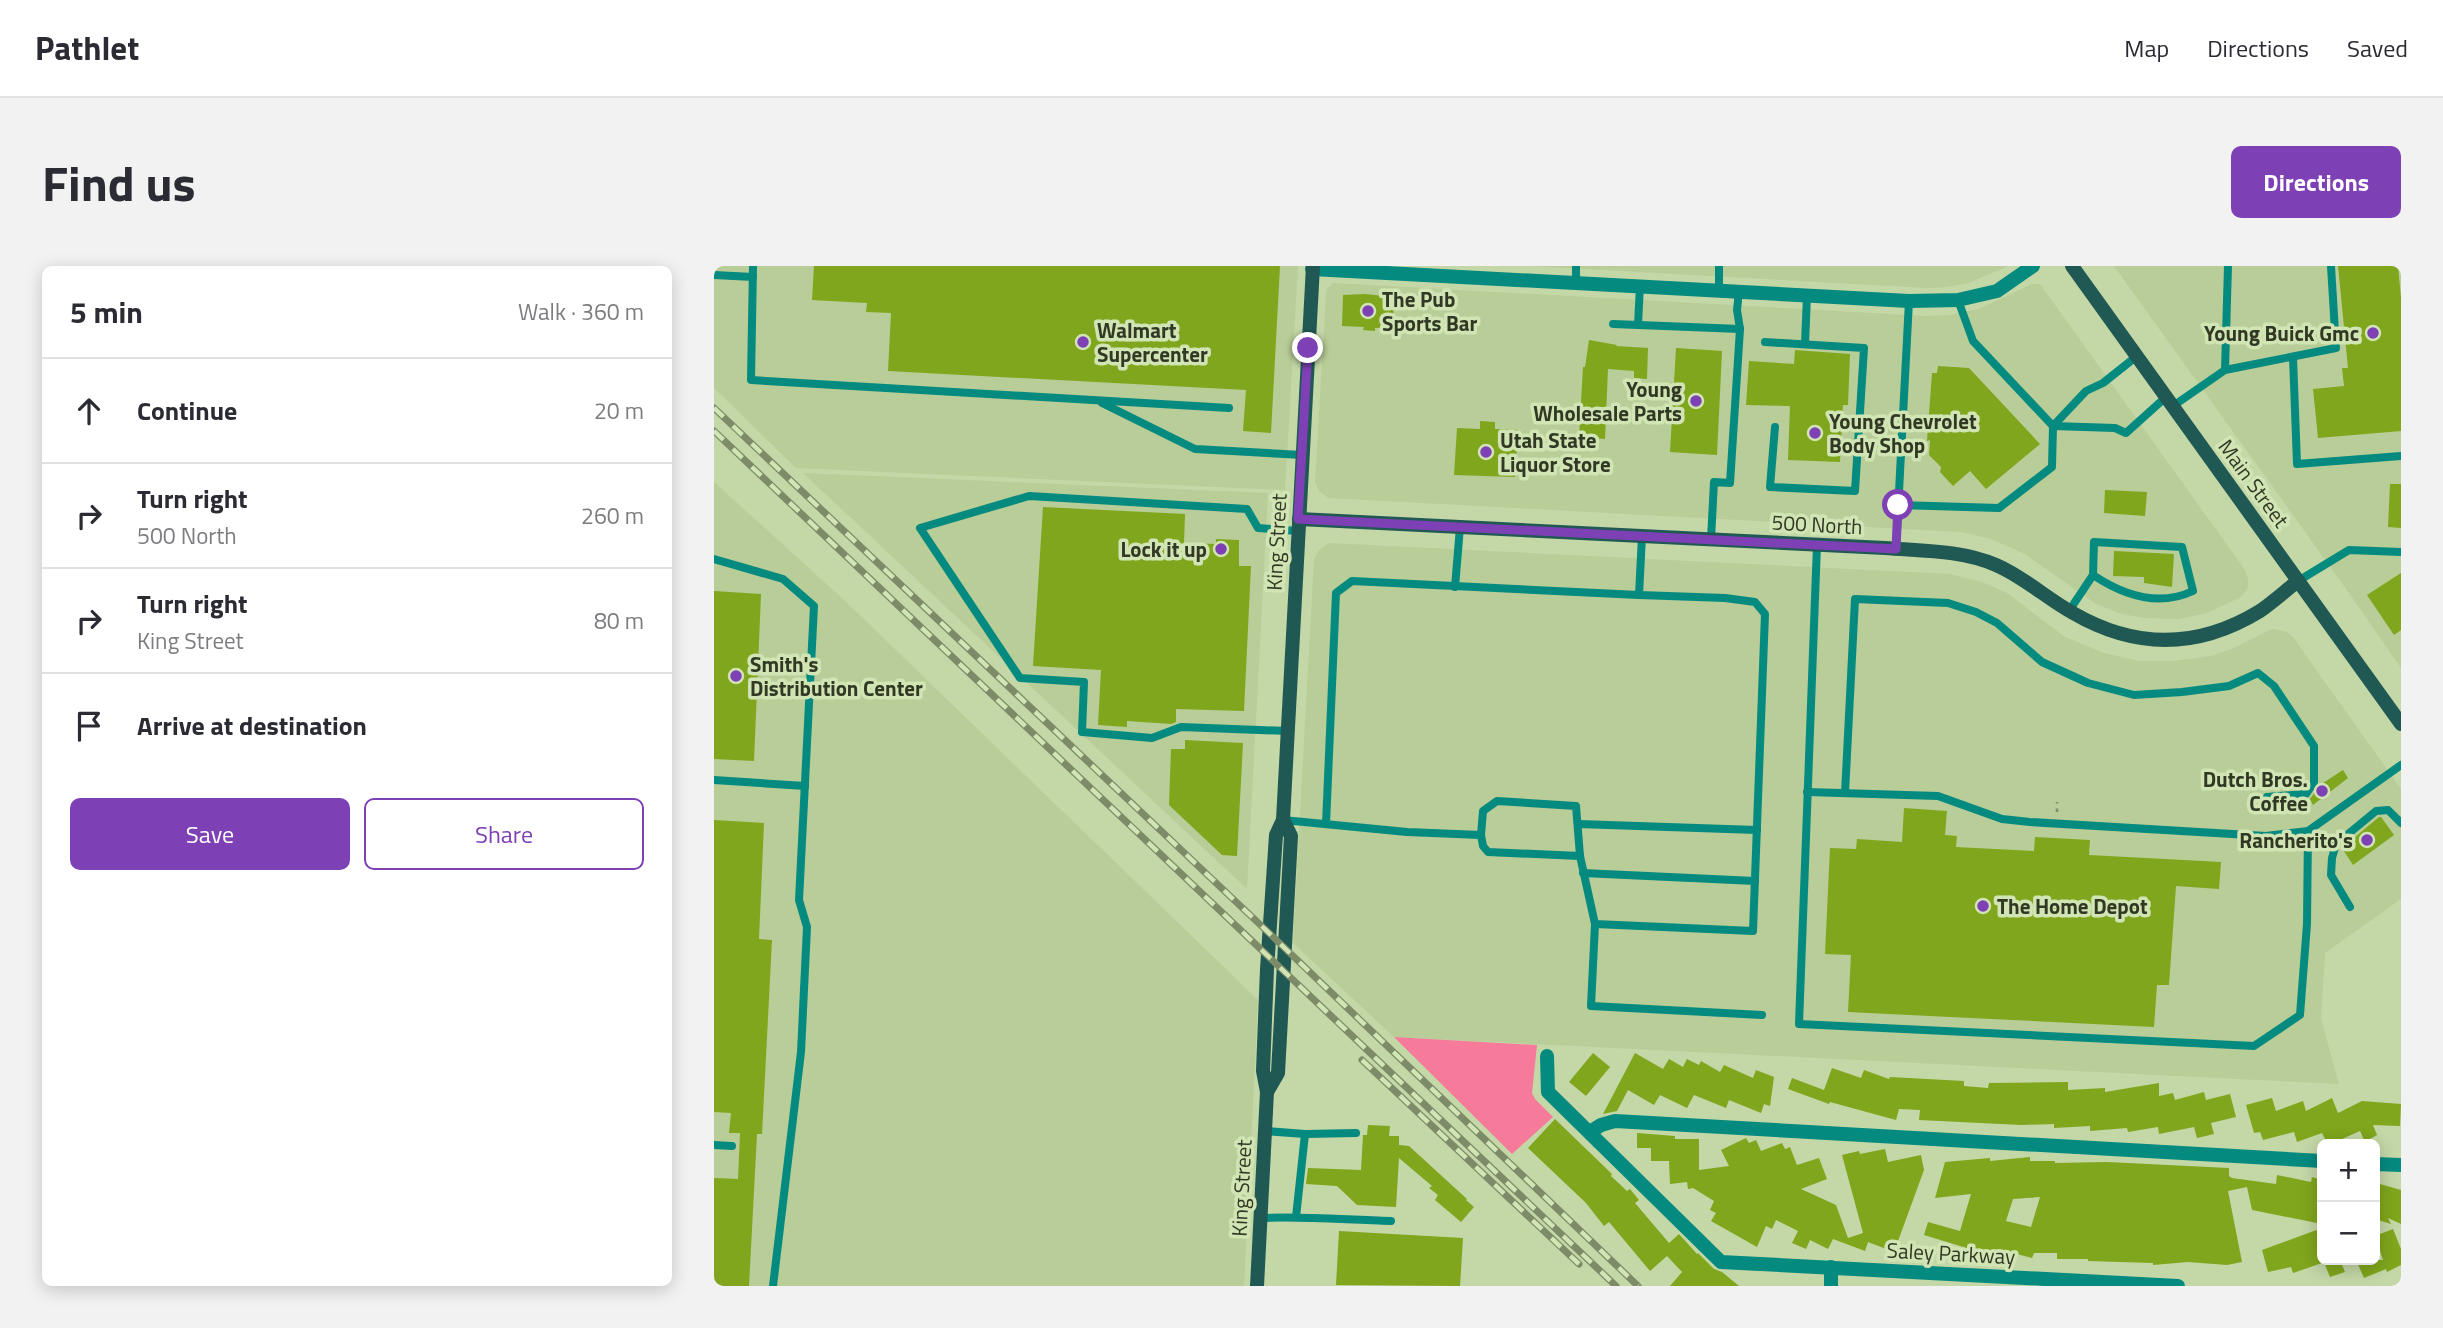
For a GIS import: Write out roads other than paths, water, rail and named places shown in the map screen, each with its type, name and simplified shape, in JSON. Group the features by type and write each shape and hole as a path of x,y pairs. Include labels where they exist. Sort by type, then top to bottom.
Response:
{"street":[{"path":"1312,268 1909,301 1958,300 1997,291 2033,266"},
{"name":"Main Street","path":"2072,266 2401,724"},
{"name":"King Street","path":"1258,1286 1267,1092 1263,1071 1267,969 1276,835 1283,820 1312,268"},
{"name":"500 North","path":"1298,525 1460,527 1954,554 1993,564 2016,575 2069,611 2103,628 2148,640 2185,639 2214,632 2261,610 2298,581"},
{"path":"1546,1056 1548,1092 1590,1132 1615,1121 2317,1161"},
{"name":"Saley Parkway","path":"1590,1132 1721,1262 2178,1286"},
{"path":"2380,1164 2401,1165"},
{"path":"1831,1286 1832,1267"}],"lane":[{"path":"753,266 751,380 1229,408"},
{"path":"1576,266 1576,282"},
{"path":"1719,266 1719,290"},
{"path":"2225,370 2228,266"},
{"path":"1958,300 1973,341 2053,426 2115,428 2126,433 2169,401 2225,370 2336,348 2331,266"},
{"path":"714,275 753,277"},
{"path":"1638,325 1640,285"},
{"path":"1711,539 1714,482 1730,483 1740,329 1737,310 1739,291"},
{"path":"1805,344 1807,295"},
{"path":"1896,549 1909,301"},
{"path":"1613,324 1740,329"},
{"path":"1765,342 1864,348 1855,491 1770,487 1775,427"},
{"path":"1898,505 1998,508 2052,467 2053,426 2086,391 2103,383 2137,356"},
{"path":"2293,357 2297,464 2401,456"},
{"path":"1096,400 1195,449 1301,455"},
{"path":"1287,731 1181,727 1152,738 1082,732 1084,682 1020,678 920,528 1029,496 1247,509 1258,528 1298,525"},
{"path":"1455,587 1460,527"},
{"path":"1639,595 1642,536"},
{"path":"2069,611 2094,575 2094,542 2182,547 2193,591 2179,598 2141,598 2113,589 2094,575"},
{"path":"1817,545 1799,1024 2254,1046 2300,1015 2307,924 2308,831"},
{"path":"2298,581 2349,550 2401,552"},
{"path":"714,559 783,579 814,606 799,900 807,927 801,1052 773,1286"},
{"path":"1326,824 1336,593 1352,581 1725,598 1755,602 1765,614 1753,931 1595,924"},
{"path":"1845,793 1855,599 1948,603 1976,612 1997,623 2042,662 2088,682 2134,695 2229,686 2258,673 2274,687 2314,746 2314,782 2306,794 2267,797"},
{"path":"1807,792 1938,796 2002,819 2030,822 2266,836 2308,831 2401,765"},
{"path":"714,780 805,786"},
{"path":"1580,856 1488,852 1483,846 1481,835 1483,811 1497,801 1576,806 1580,856 1595,924 1591,1006 1762,1015"},
{"path":"2350,907 2331,875 2336,844 2376,811 2388,810 2401,823"},
{"path":"1283,820 1481,835"},
{"path":"1578,824 1758,830"},
{"path":"1584,873 1755,881"},
{"path":"1265,1131 1305,1134 1356,1133"},
{"path":"1296,1217 1305,1134"},
{"path":"714,1145 732,1146"},
{"path":"1260,1218 1391,1221"}],"railway":[{"path":"714,408 1638,1286"},
{"path":"714,431 1616,1286"},
{"path":"1362,1060 1579,1264"}],"place":[{"name":"The Pub Sports Bar","path":"1368,311"},
{"name":"Young Buick Gmc","path":"2373,333"},
{"name":"Walmart Supercenter","path":"1083,342"},
{"name":"Young Wholesale Parts","path":"1696,401"},
{"name":"Young Chevrolet Body Shop","path":"1815,433"},
{"name":"Utah State Liquor Store","path":"1486,452"},
{"name":"Lock it up","path":"1221,549"},
{"name":"Smith's Distribution Center","path":"736,676"},
{"name":"Dutch Bros. Coffee","path":"2322,791"},
{"name":"Rancherito's","path":"2367,840"},
{"name":"The Home Depot","path":"1983,906"}]}
